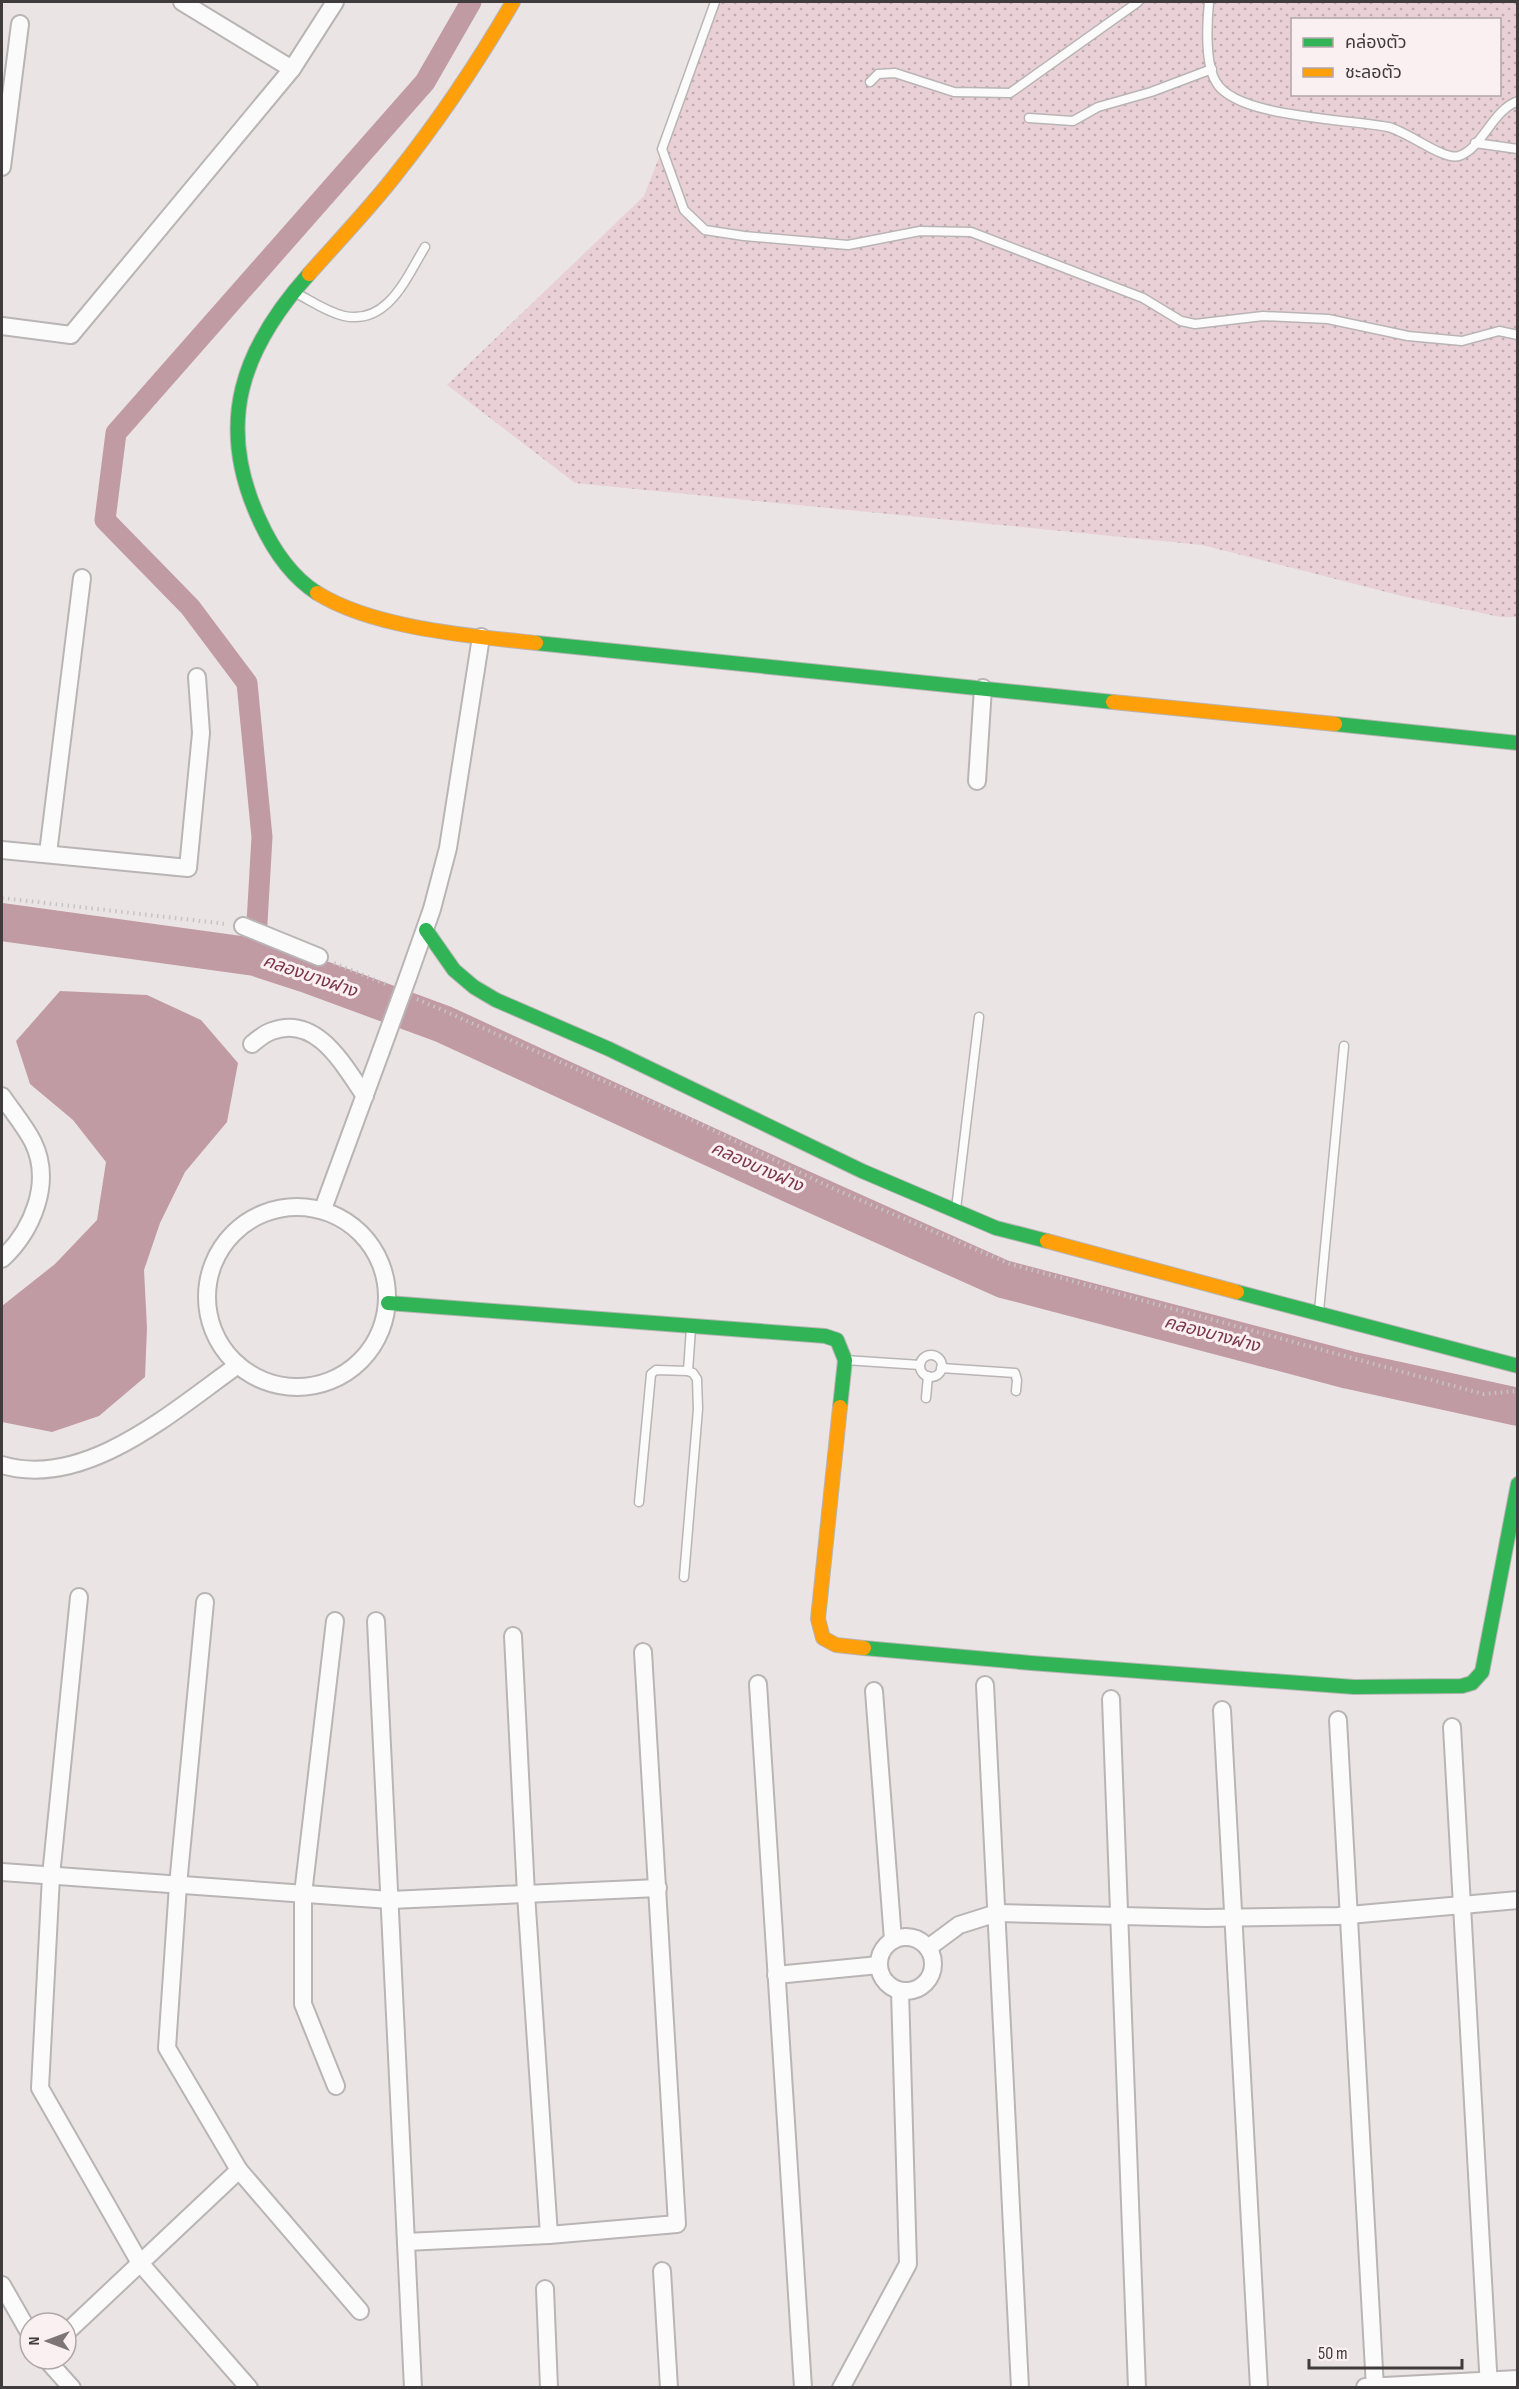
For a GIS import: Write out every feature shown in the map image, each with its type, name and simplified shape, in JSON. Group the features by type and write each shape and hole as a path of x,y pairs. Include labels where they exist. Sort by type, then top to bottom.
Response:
{"street":[{"path":"182,2 292,69"},
{"path":"2,326 71,335 292,69 336,2"},
{"path":"513,2 486,49 397,174 279,308 254,349 239,390 235,440 245,485 261,527 284,562 308,587 358,613 481,637 1518,744"},
{"path":"2,168 20,24"},
{"path":"48,853 82,578"},
{"path":"323,1209 426,930 448,848 481,637"},
{"path":"2,850 188,868 201,733 197,677"},
{"path":"977,781 983,688"},
{"path":"243,926 319,957"},
{"path":"426,930 454,970 474,987 496,1000 609,1049 862,1171 996,1228 1518,1366"},
{"path":"252,1044 269,1031 284,1027 316,1035 330,1047 365,1096"},
{"path":"2,1096 33,1142 39,1160 41,1179 37,1203 28,1225 17,1245 2,1259"},
{"path":"296,1205 323,1209 351,1223 372,1245 385,1272 388,1303 381,1331 366,1355 345,1374 318,1385 290,1387 262,1380 238,1365 220,1344 210,1319 207,1292 213,1265 226,1241 245,1222 270,1210 296,1205"},
{"path":"388,1303 825,1336 837,1340 845,1360 818,1619 823,1638 836,1645 1031,1663 1354,1687 1462,1686 1472,1683 1482,1672 1506,1562 1518,1484"},
{"path":"2,1465 21,1470 45,1470 88,1461 122,1445 238,1365"},
{"path":"79,1597 51,1876 40,2088 140,2263 249,2388"},
{"path":"205,1602 178,1885 166,2048 239,2170 360,2311"},
{"path":"334,1621 303,1894 303,2004 336,2086"},
{"path":"376,1621 413,2388"},
{"path":"513,1636 526,1894 549,2235"},
{"path":"406,2242 549,2235 677,2224 643,1652"},
{"path":"758,1684 803,2388"},
{"path":"985,1685 1020,2388"},
{"path":"874,1691 893,1940"},
{"path":"1111,1699 1137,2388"},
{"path":"1222,1710 1259,2388"},
{"path":"1338,1720 1375,2387"},
{"path":"1452,1727 1489,2384"},
{"path":"2,1872 390,1900 658,1888"},
{"path":"928,1948 959,1925 997,1913 1233,1918 1349,1915 1518,1900"},
{"path":"901,1937 916,1939 928,1948 933,1957 931,1975 918,1988 900,1990 885,1981 879,1965 883,1950 893,1940 901,1937"},
{"path":"776,1975 879,1965"},
{"path":"841,2388 908,2264 900,1990"},
{"path":"78,2322 239,2170"},
{"path":"662,2271 669,2388"},
{"path":"2,2285 18,2313"},
{"path":"545,2289 549,2388"},
{"path":"57,2371 72,2388"},
{"path":"1364,2388 1489,2384 1518,2379"}],"lane":[{"path":"716,2 662,149 684,210 705,230 744,236 848,245 920,231 971,232 1143,298 1181,321 1195,324 1263,316 1328,319 1408,336 1462,341 1498,331 1518,335"},
{"path":"870,82 878,74 896,73 954,92 1010,93 1138,2"},
{"path":"1209,2 1208,50 1216,82 1232,98 1258,109 1390,128 1452,157 1470,149 1510,104 1518,101"},
{"path":"1029,118 1072,121 1098,107 1151,92 1212,69"},
{"path":"1475,143 1518,149"},
{"path":"293,292 332,312 345,316 361,317 375,314 390,304 425,248"},
{"path":"956,1212 979,1017"},
{"path":"1319,1314 1344,1046"},
{"path":"688,1371 692,1327"},
{"path":"931,1355 940,1360 941,1368 937,1375 928,1376 922,1372 920,1365 926,1357 931,1355"},
{"path":"845,1360 920,1365"},
{"path":"941,1368 1015,1373 1016,1391"},
{"path":"639,1502 651,1374 656,1370 688,1371 693,1373 697,1379 698,1409 684,1577"},
{"path":"926,1398 928,1376"}],"path":[{"path":"2,898 243,926"}],"shaded area":[{"path":"719,2 1517,2 1517,617 1500,617 1406,597 1202,545 575,483 447,385 644,196"},
{"path":"60,991 147,995 201,1020 238,1063 227,1122 185,1172 160,1223 144,1270 147,1328 145,1377 99,1416 52,1432 2,1422 2,1306 55,1264 97,1220 106,1162 73,1120 30,1084 16,1041"}],"waterway":[{"path":"255,957 262,837 247,683 190,607 105,520 116,433 425,82 471,2"},
{"name":"คลองบางฝาง","path":"2,922 255,957 443,1024 1003,1279 1349,1370 1518,1407"}],"traffic: fast":[{"path":"309,274 267,330 252,359 242,389 238,419 239,451 246,484 259,519 282,560 298,578 317,593"},
{"path":"536,643 1113,702"},
{"path":"1335,724 1518,743"},
{"path":"426,930 454,970 474,987 496,1000 609,1049 862,1171 996,1228 1047,1241"},
{"path":"1237,1292 1518,1366"},
{"path":"388,1303 825,1336 837,1340 845,1360 840,1407"},
{"path":"864,1648 1354,1687 1462,1686 1472,1683 1482,1672 1518,1484"}],"traffic: slow":[{"path":"309,274 376,199 413,153 458,90 513,2"},
{"path":"317,593 366,615 394,622 452,633 536,643"},
{"path":"1113,702 1335,724"},
{"path":"1047,1241 1237,1292"},
{"path":"840,1407 818,1619 823,1638 836,1645 864,1648"}]}
